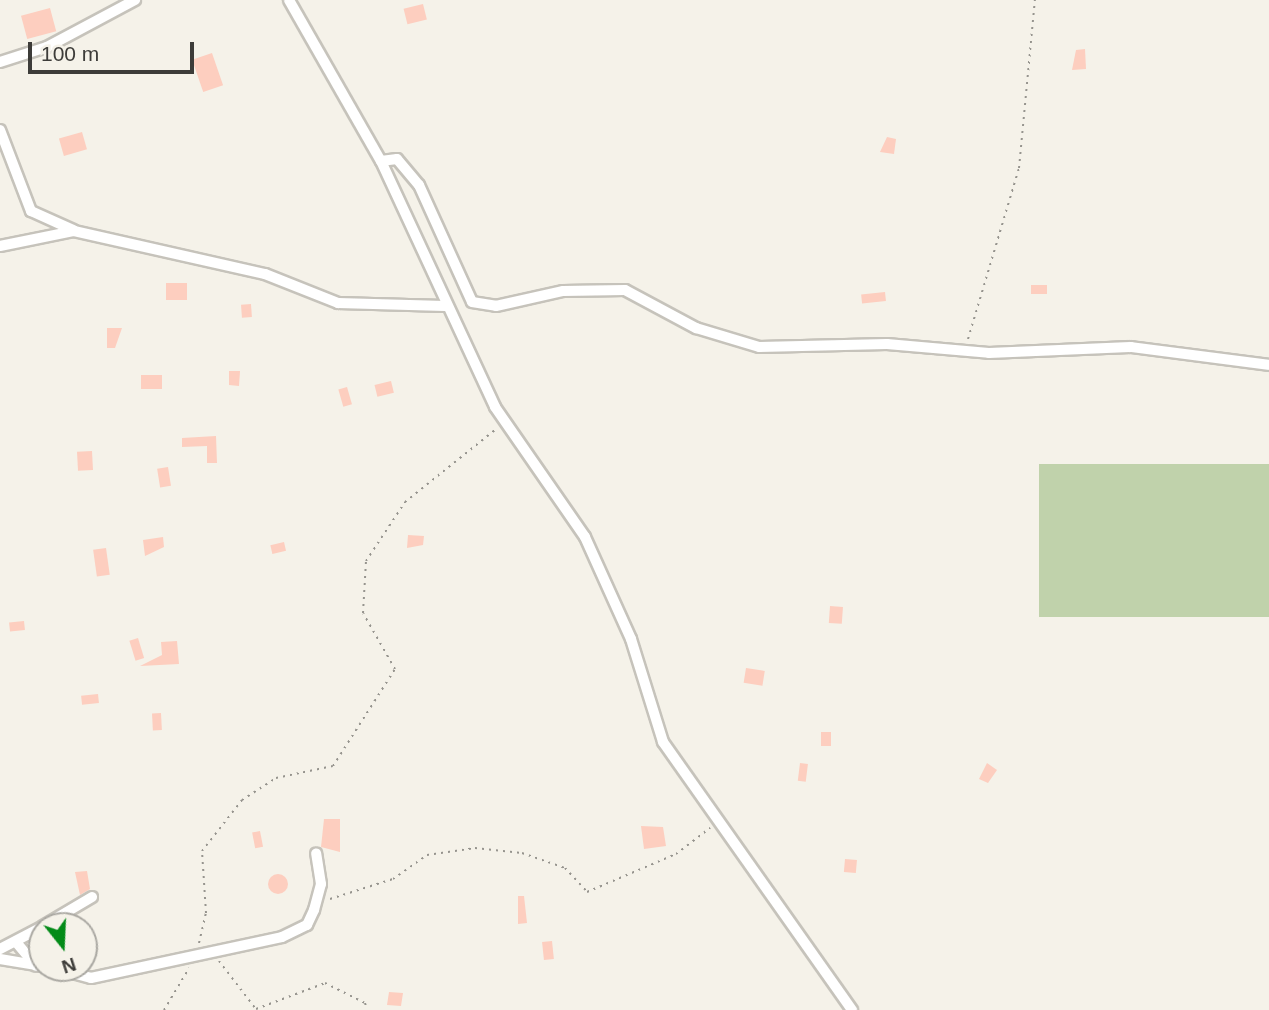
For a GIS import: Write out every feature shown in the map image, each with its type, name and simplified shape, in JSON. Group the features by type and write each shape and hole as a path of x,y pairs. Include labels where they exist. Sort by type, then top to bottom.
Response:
{"street":[{"path":"0,62 47,47 135,0"},
{"path":"289,0 380,161 445,306 505,422 585,537 631,639 663,742 852,1010"},
{"path":"0,130 31,211 74,231 265,274 338,303 445,306"},
{"path":"380,161 397,159 419,185 472,302 496,306 563,291 625,290 696,328 759,347 966,347 989,354 1131,346 1269,365"},
{"path":"0,247 74,231"},
{"path":"98,977 282,937 307,925 321,884 316,853"},
{"path":"66,912 92,897"},
{"path":"0,949 28,935"},
{"path":"16,942 28,955"},
{"path":"0,959 28,964"}],"path":[{"path":"966,347 1018,168 1035,0"},
{"path":"164,1010 196,956 206,913 201,851 243,800 276,778 333,766 395,669 363,613 366,561 405,502 505,422"},
{"path":"316,904 393,878 427,855 475,848 522,853 565,868 587,892 676,854 719,821"},
{"path":"209,954 231,970 256,1009 325,984 365,1003 367,1010"}],"green space":[{"path":"1039,464 1269,464 1269,617 1039,617"}],"building":[{"path":"423,4 427,20 407,24 404,9"},
{"path":"50,8 56,31 27,39 21,16"},
{"path":"1085,49 1086,69 1072,70 1076,50"},
{"path":"212,53 223,85 203,92 192,60"},
{"path":"82,132 87,149 64,156 59,139"},
{"path":"887,137 896,139 894,154 880,152"},
{"path":"166,283 187,283 187,300 166,300"},
{"path":"1031,285 1047,285 1047,294 1031,294"},
{"path":"885,292 886,301 862,303 861,295"},
{"path":"251,304 252,317 242,318 241,305"},
{"path":"107,328 122,328 115,348 107,348"},
{"path":"229,371 240,371 239,386 229,385"},
{"path":"141,375 162,375 162,389 141,389"},
{"path":"391,381 394,393 377,397 375,385"},
{"path":"347,387 352,404 343,407 338,389"},
{"path":"216,436 217,463 207,463 207,446 182,447 182,438"},
{"path":"92,451 93,470 78,471 77,452"},
{"path":"168,467 171,486 160,487 157,469"},
{"path":"408,535 424,536 423,545 407,548"},
{"path":"163,537 164,547 145,556 143,540"},
{"path":"284,542 286,551 272,554 270,545"},
{"path":"106,548 110,575 97,577 93,550"},
{"path":"830,606 843,607 842,624 829,623"},
{"path":"24,621 25,630 10,632 9,623"},
{"path":"138,638 144,658 136,661 129,641"},
{"path":"177,641 179,664 140,666 162,655 161,642"},
{"path":"746,668 765,671 762,686 744,683"},
{"path":"98,694 99,703 82,705 81,696"},
{"path":"152,713 161,713 162,730 153,730"},
{"path":"821,732 831,732 831,746 821,746"},
{"path":"800,763 808,764 806,782 798,781"},
{"path":"987,763 997,770 988,783 979,779"},
{"path":"324,819 340,819 340,852 321,847"},
{"path":"641,826 663,827 666,846 644,849"},
{"path":"260,831 263,847 255,848 252,833"},
{"path":"845,859 857,860 856,873 844,872"},
{"path":"87,871 90,889 80,895 75,872"},
{"path":"278,874 285,877 288,884 285,891 278,894 271,891 268,884 271,877"},
{"path":"518,896 524,896 527,923 518,924"},
{"path":"552,941 554,959 544,960 542,942"},
{"path":"389,992 403,993 401,1006 387,1005"}]}
